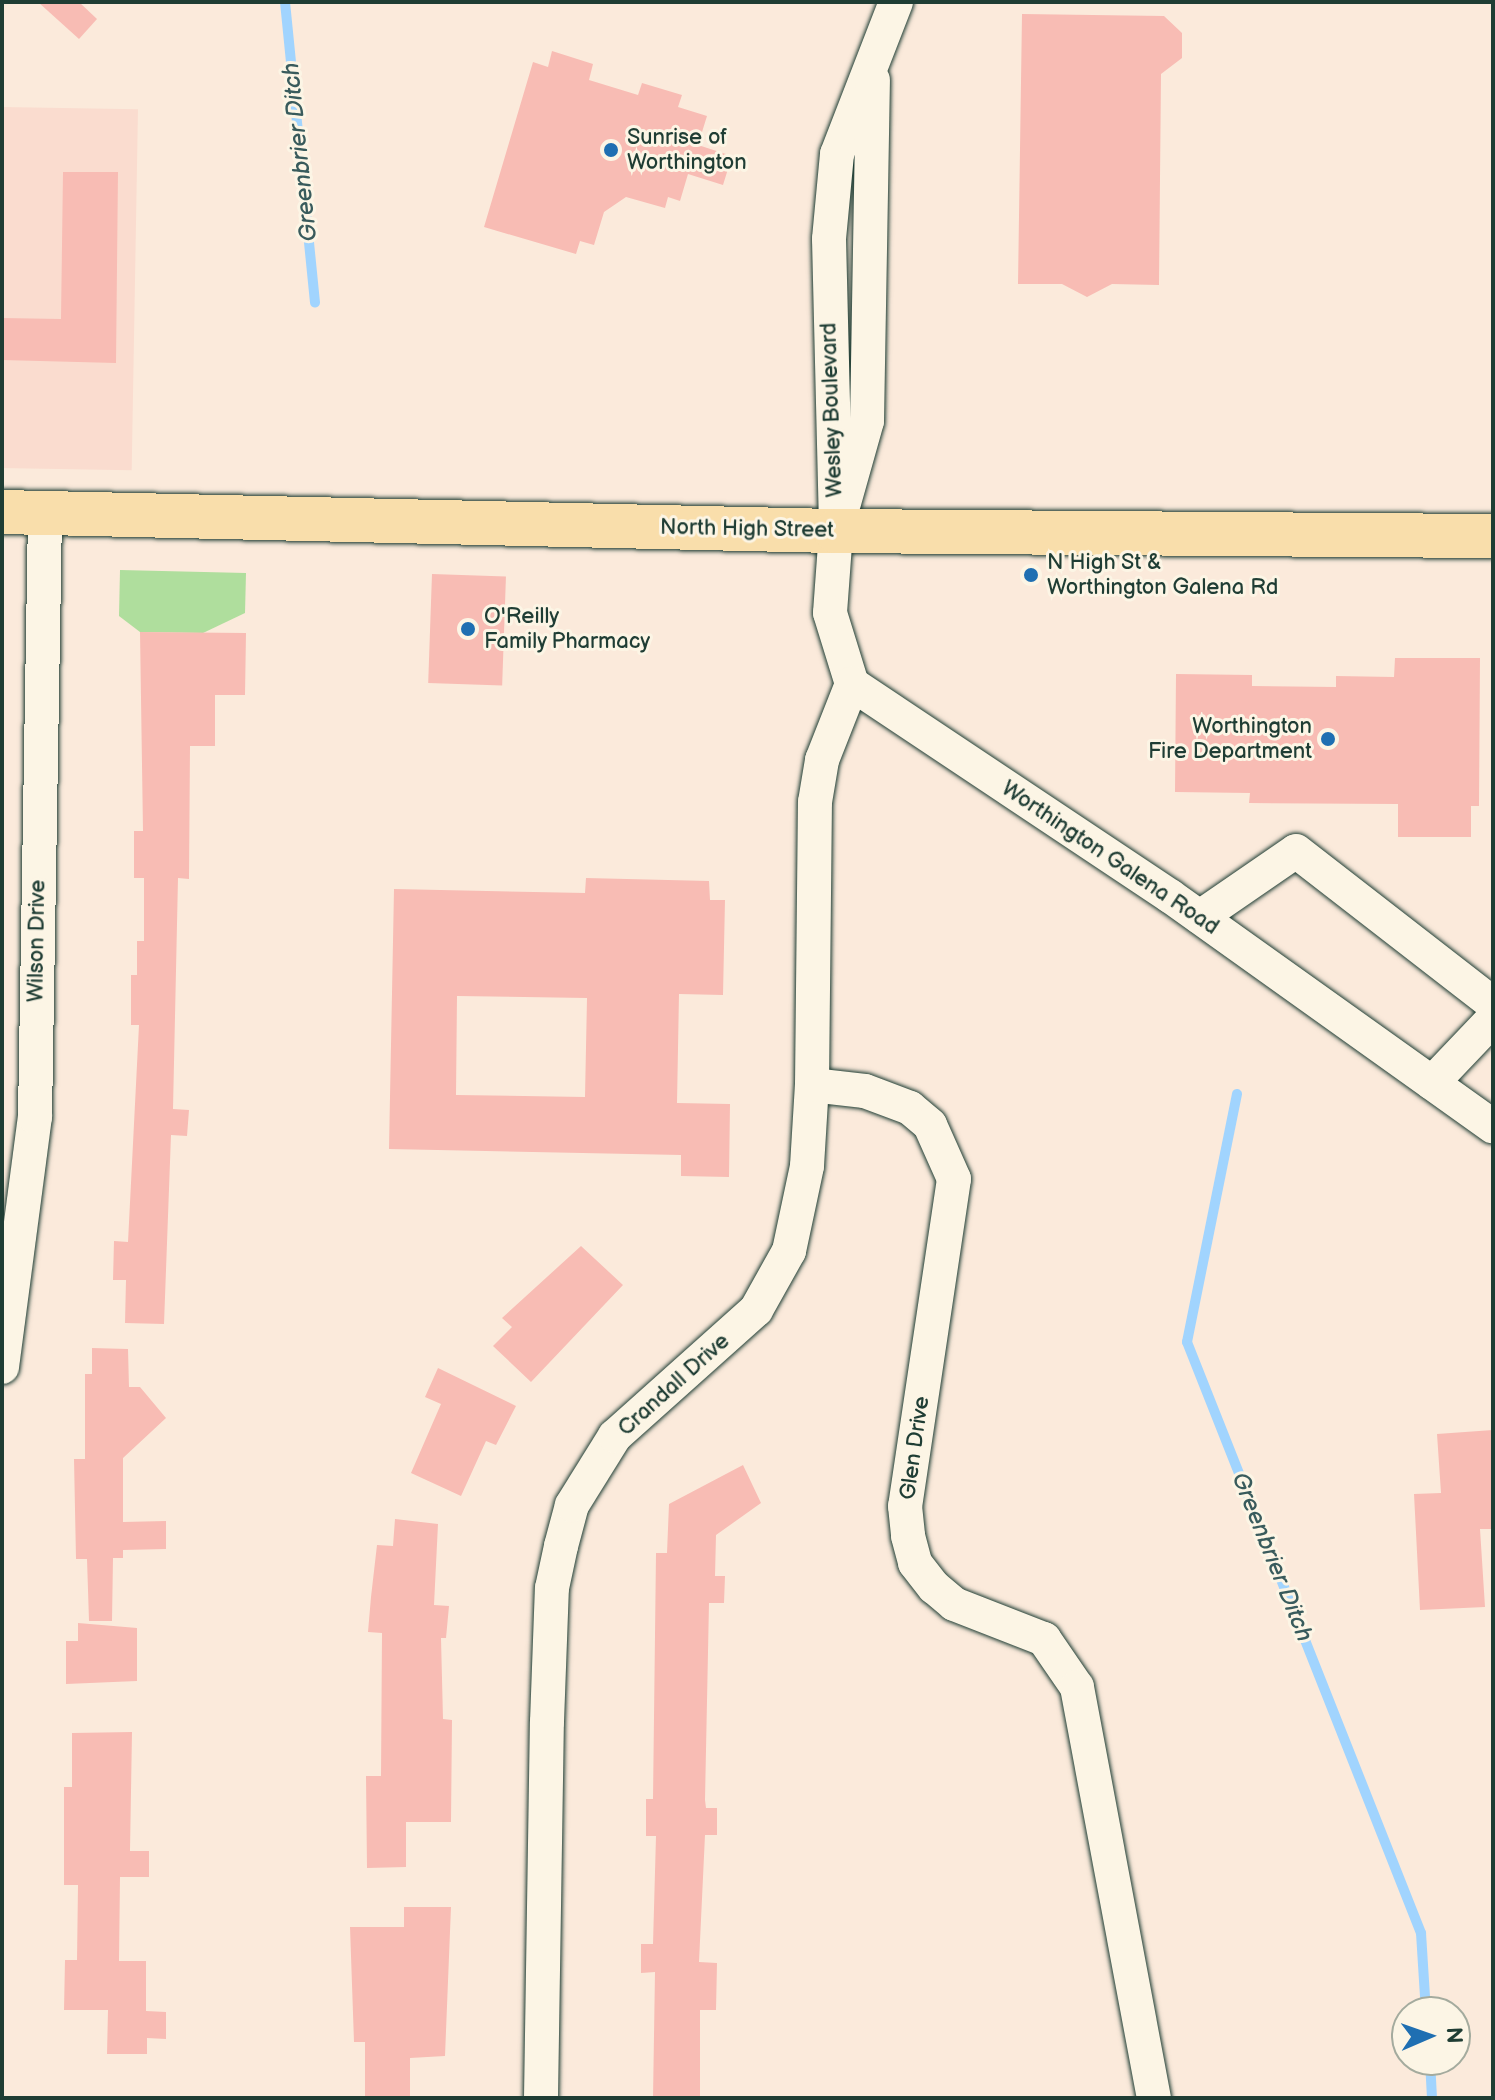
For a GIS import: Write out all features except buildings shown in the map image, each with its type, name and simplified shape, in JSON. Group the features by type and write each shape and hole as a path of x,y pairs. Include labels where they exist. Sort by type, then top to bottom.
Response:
{"main road":[{"name":"North High Street","path":"2,512 836,531 1493,536"}],"street":[{"name":"Wesley Boulevard","path":"836,531 829,239 837,154 896,2"},
{"name":"Wilson Drive","path":"2,1367 35,1117 45,513"},
{"path":"836,531 830,613 852,684"},
{"name":"Worthington Galena Road","path":"852,684 1200,917 1493,1126"},
{"name":"Crandall Drive","path":"541,2098 552,1588 572,1505 615,1436 756,1310 775,1281 800,1208 812,1085 815,802 822,760 852,684"},
{"path":"1200,917 1296,851 1493,1004"},
{"path":"1432,1083 1493,1019"},
{"name":"Glen Drive","path":"812,1085 865,1091 910,1108 930,1125 954,1179 905,1506 908,1536 915,1563 934,1587 954,1604 1044,1639 1077,1687 1154,2098"}],"shaded area":[{"path":"2,107 138,109 132,470 2,468"}],"green space":[{"path":"120,570 246,573 245,613 203,633 140,632 119,616"}],"waterway":[{"name":"Greenbrier Ditch","path":"285,2 315,303"},
{"name":"Greenbrier Ditch","path":"1237,1094 1187,1342 1421,1933 1425,1996"},
{"name":"Greenbrier Ditch","path":"1431,2076 1432,2098"}],"place":[{"name":"Sunrise of Worthington","path":"611,150"},
{"name":"N High St & Worthington Galena Rd","path":"1031,575"},
{"name":"O'Reilly Family Pharmacy","path":"468,629"},
{"name":"Worthington Fire Department","path":"1328,739"}]}
